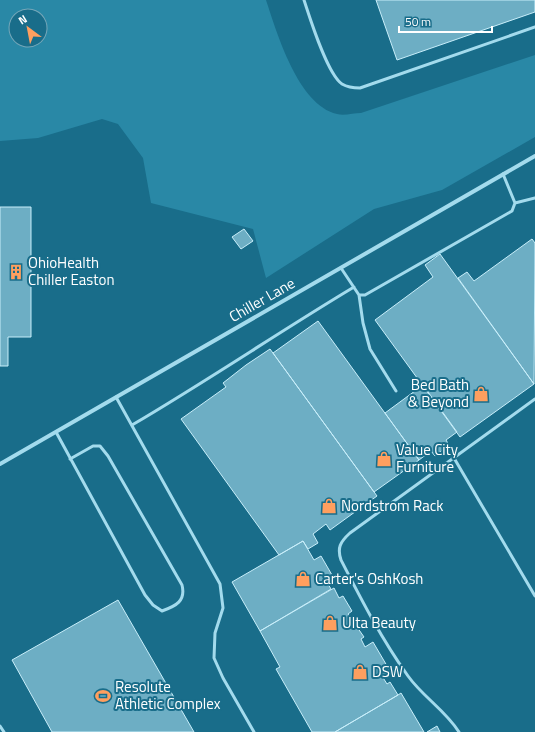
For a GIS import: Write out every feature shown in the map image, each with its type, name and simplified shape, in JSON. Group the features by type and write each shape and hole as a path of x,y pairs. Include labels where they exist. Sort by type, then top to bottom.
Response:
{"street":[{"name":"Chiller Lane","path":"0,464 535,156"}],"lane":[{"path":"304,0 328,65 336,78 350,87 360,88 535,27"},
{"path":"503,174 516,203"},
{"path":"359,295 365,295 512,211 516,203 535,198"},
{"path":"341,268 359,295 363,323 370,348 396,391"},
{"path":"132,425 232,365 271,338 354,287"},
{"path":"116,397 220,584 223,608 215,633 214,658 223,678 254,732"},
{"path":"459,732 445,713 418,689 408,677 347,572 338,551 339,545 350,534 535,399"},
{"path":"56,432 70,459 145,595 153,605 162,611 173,607 181,601 184,593 182,585 108,456 100,446 93,446 70,459"},
{"path":"454,458 535,596"},
{"path":"0,726 4,732"}],"shaded area":[{"path":"0,0 266,0 283,48 300,83 311,97 323,108 340,115 361,113 535,55 535,137 442,190 374,209 266,278 253,229 151,203 143,158 118,124 102,119 38,138 0,141"}],"building":[{"path":"376,0 535,0 535,12 397,60"},
{"name":"OhioHealth Chiller Easton","path":"0,207 31,207 31,337 8,337 8,366 0,366"},
{"path":"244,229 253,241 241,249 232,237"},
{"path":"532,239 535,243 534,384 458,278 467,272 474,281"},
{"path":"440,254 534,384 460,437 375,320 433,277 425,265"},
{"path":"318,321 419,460 374,492 273,353"},
{"path":"270,349 377,496 330,530 326,524 313,534 318,543 308,549 303,541 279,555 181,419 226,387 223,383"},
{"path":"423,385 457,432 446,440 449,445 435,456 431,451 419,460 385,413"},
{"path":"303,541 314,560 321,556 332,575 325,579 331,589 260,631 232,582"},
{"path":"334,588 339,598 343,596 352,611 348,614 364,637 361,639 365,647 373,642 390,671 382,676 387,684 390,682 398,695 335,732 312,732 276,669 280,667 260,631"},
{"name":"Resolute Athletic Complex","path":"118,600 194,732 52,732 12,660"},
{"path":"401,693 424,732 335,732 398,695"},
{"path":"437,726 440,732 427,732"}],"place":[{"name":"OhioHealth Chiller Easton","path":"16,272"},
{"name":"Bed Bath & Beyond","path":"481,394"},
{"name":"Value City Furniture","path":"384,459"},
{"name":"Nordstrom Rack","path":"329,506"},
{"name":"Carter's OshKosh","path":"303,579"},
{"name":"Ulta Beauty","path":"330,623"},
{"name":"DSW","path":"360,672"},
{"name":"Resolute Athletic Complex","path":"103,696"}]}
